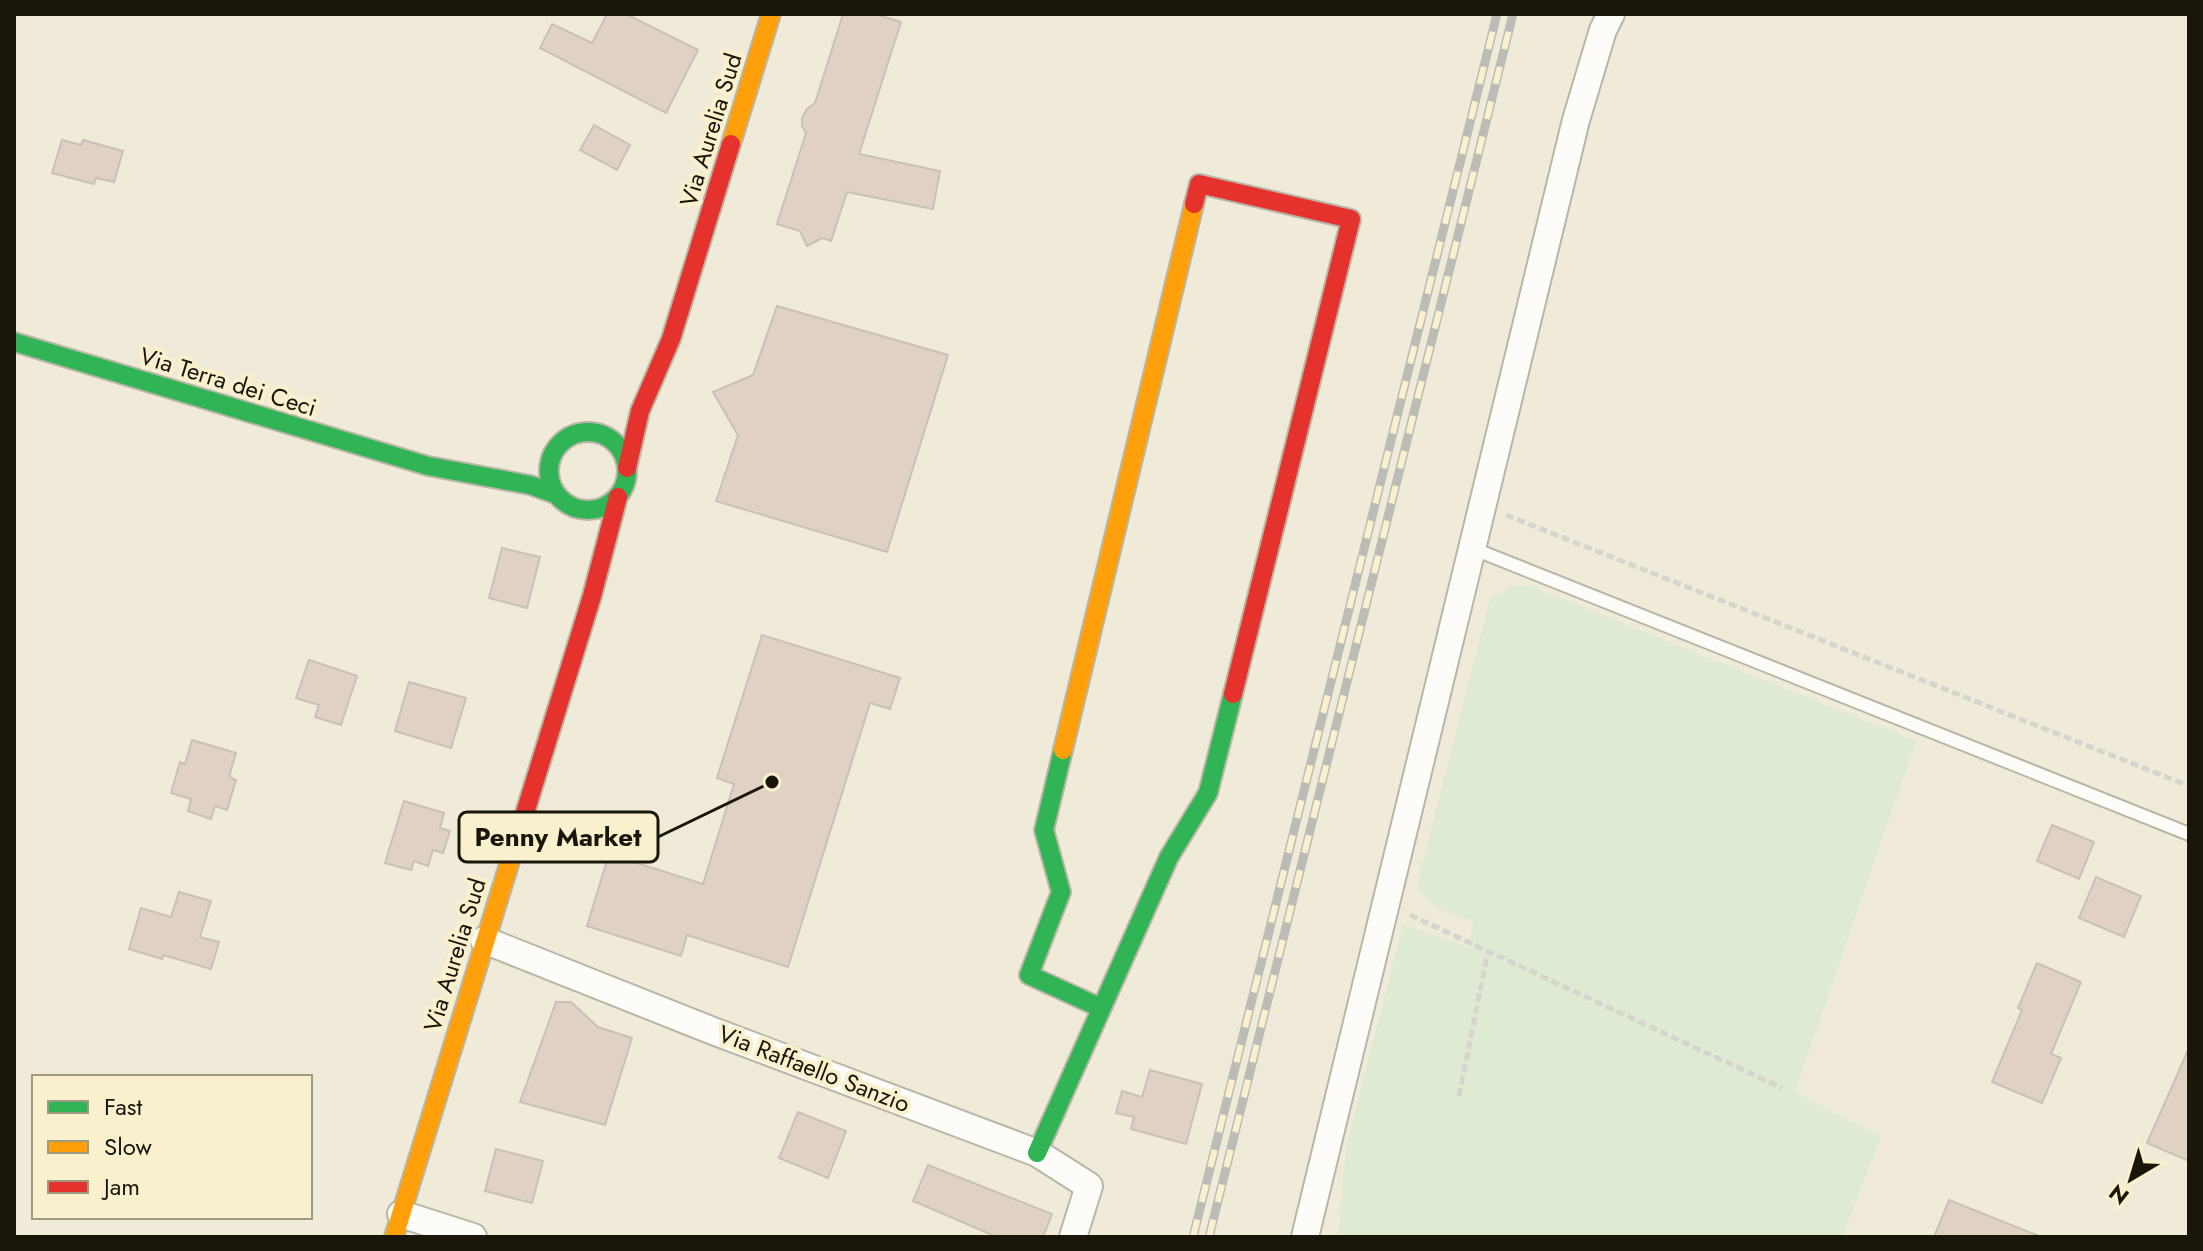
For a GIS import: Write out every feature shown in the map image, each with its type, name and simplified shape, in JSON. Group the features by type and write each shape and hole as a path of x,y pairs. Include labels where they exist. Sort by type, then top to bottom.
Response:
{"street":[{"name":"Via Aurelia Sud","path":"397,1225 592,596 618,497 627,478 640,411 671,339 771,14"},
{"path":"1305,1237 1576,120 1603,30 1611,14"},
{"path":"1037,1153 1169,857 1208,793 1351,219 1199,184 1044,830 1061,892 1029,975 1101,1008"},
{"name":"Via Aurelia Sud","path":"644,356 696,261"},
{"name":"Via Terra dei Ceci","path":"14,342 428,466"},
{"path":"532,457 558,445 567,437 589,432 604,419"},
{"path":"589,432 610,439 624,457 627,468"},
{"name":"Via Aurelia Sud","path":"558,445 551,455 548,468 550,481 582,535 592,562 592,596"},
{"path":"428,466 507,464"},
{"path":"428,466 530,485 578,510 600,509 618,497"},
{"name":"Via Raffaello Sanzio","path":"484,940 713,1031 1037,1153 1089,1186 1073,1237"},
{"path":"397,1225 473,1237"}],"lane":[{"path":"1474,549 2189,834"}],"path":[{"path":"1484,506 2189,786"},
{"path":"1387,904 1782,1088"},
{"path":"1459,1096 1488,952"}],"green space":[{"path":"1512,586 1530,586 1916,741 1795,1092 1881,1137 1842,1237 1338,1237 1346,1148 1403,924 1470,948 1473,918 1467,920 1437,907 1417,884 1490,599"}],"building":[{"path":"607,14 626,14 698,50 666,113 540,48 552,24 592,43"},
{"path":"843,14 875,14 901,22 859,154 940,171 933,209 847,192 831,241 822,238 807,246 800,231 777,224 806,133 802,118 815,103"},
{"path":"594,125 630,145 617,170 580,150"},
{"path":"62,140 81,145 83,140 123,151 114,182 96,178 94,184 52,173"},
{"path":"777,306 948,355 887,552 716,501 738,435 713,392 753,375"},
{"path":"502,548 540,557 527,608 489,598"},
{"path":"762,635 900,678 890,709 870,703 788,967 687,935 681,956 587,926 609,854 703,884 734,784 717,778"},
{"path":"309,660 357,676 341,725 315,717 319,705 296,698"},
{"path":"409,682 466,698 451,748 395,731"},
{"path":"192,740 236,753 229,777 236,780 227,810 215,806 211,819 188,811 191,799 171,793 180,762 185,764"},
{"path":"404,801 444,813 440,828 450,831 443,853 433,850 428,866 414,861 411,870 385,863"},
{"path":"2052,825 2094,842 2079,879 2037,861"},
{"path":"2096,877 2141,896 2124,937 2079,918"},
{"path":"179,892 211,901 200,937 219,942 211,969 129,949 141,908 171,917"},
{"path":"2037,963 2081,982 2051,1054 2061,1058 2042,1103 1992,1082 2022,1010 2018,1008"},
{"path":"556,1002 571,1002 598,1027 632,1038 605,1125 520,1102"},
{"path":"2189,1048 2189,1161 2147,1143"},
{"path":"1150,1070 1202,1084 1186,1144 1131,1129 1134,1117 1116,1113 1122,1091 1142,1097"},
{"path":"798,1112 846,1131 828,1178 779,1158"},
{"path":"496,1149 543,1161 532,1203 485,1191"},
{"path":"928,1165 1052,1214 1043,1237 997,1237 913,1201"},
{"path":"1949,1200 2039,1236 2039,1237 1934,1237"}],"railway":[{"path":"1193,1237 1497,14"},
{"path":"1209,1237 1513,14"}],"traffic: fast":[{"path":"14,342 428,466 530,485 555,494"},
{"path":"588,432 603,435 616,443 624,456 627,471 624,486 616,499 603,507 588,510 573,507 560,499 552,486 549,471 552,456 560,443 573,435 588,432"},
{"path":"1037,1153 1169,857 1208,793 1233,694"},
{"path":"1063,750 1044,830 1061,892 1029,975 1101,1008"}],"traffic: slow":[{"path":"731,144 771,14"},
{"path":"1063,750 1194,204"},
{"path":"394,1237 524,816"}],"traffic: jam":[{"path":"627,468 640,411 671,339 731,144"},
{"path":"1194,204 1199,184 1351,219 1233,694"},
{"path":"524,816 592,596 618,497"}],"place":[{"name":"Penny Market","path":"772,782"}]}
